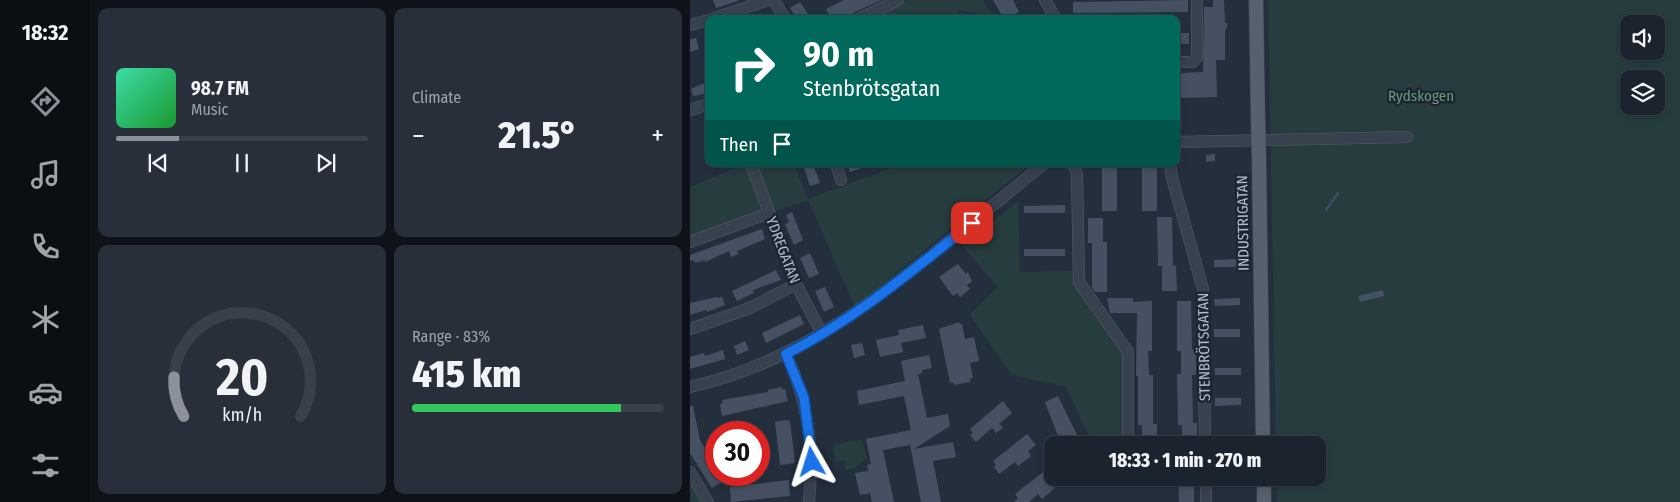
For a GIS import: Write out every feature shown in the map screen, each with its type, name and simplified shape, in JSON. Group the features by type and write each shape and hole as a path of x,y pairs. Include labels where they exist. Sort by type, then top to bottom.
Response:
{"main road":[{"name":"INDUSTRIGATAN","path":"1256,0 1263,436"},
{"path":"1264,486 1264,502"}],"street":[{"path":"730,15 768,0"},
{"path":"774,0 783,15"},
{"path":"866,15 898,0"},
{"path":"1045,0 1054,15"},
{"path":"1180,62 1193,62 1197,57 1197,0"},
{"path":"690,25 705,23"},
{"path":"690,110 705,105"},
{"path":"1180,142 1406,137"},
{"name":"YDREGATAN","path":"752,167 796,284 822,334"},
{"path":"837,167 841,180"},
{"path":"690,387 745,371 786,354 855,314 892,288 1039,167"},
{"path":"1075,167 1079,282 1128,352 1128,436"},
{"name":"STENBRÖTSGATAN","path":"1170,167 1203,288 1206,436"},
{"path":"690,242 769,214"},
{"path":"690,329 750,308 796,284"},
{"path":"786,354 802,391 806,406 812,462 809,502"},
{"path":"690,472 708,502"},
{"path":"1206,486 1206,502"}],"green space":[{"path":"907,0 983,0 992,15 959,10 958,15 877,15"},
{"name":"Rydskogen","path":"1268,0 1680,0 1680,502 1277,502 1276,486 1326,486 1326,436 1276,436"},
{"path":"739,167 747,167 763,211 690,238 690,187"},
{"path":"758,167 795,167 808,199 894,167 1026,167 855,307 808,200 774,212"},
{"path":"1018,201 1020,272 1075,271 1124,352 1125,436 1089,436 1066,387 1012,375 970,315 998,287 962,246"},
{"path":"862,439 867,458 854,468 846,470 844,460 836,462 833,445"},
{"path":"690,483 702,502 690,502"}],"building":[{"path":"713,0 737,0 738,1 716,8"},
{"path":"844,0 881,0 852,15 829,15 826,9"},
{"path":"993,0 1013,0 1019,12 1016,15 1002,15"},
{"path":"1188,0 1188,12 1073,13 1073,2"},
{"path":"1213,0 1224,0 1225,23 1228,23 1225,32 1225,60 1216,60 1217,97 1180,98 1180,73 1203,72 1204,7 1213,7"},
{"path":"800,2 808,15 794,15 790,8"},
{"path":"1180,33 1189,33 1189,44 1180,44"},
{"path":"696,38 699,49 690,52 690,39"},
{"path":"705,83 705,94 693,96 691,89"},
{"path":"1215,154 1215,161 1206,162 1206,155"},
{"path":"804,167 814,167 820,183 810,186"},
{"path":"848,167 865,167 850,172"},
{"path":"1102,167 1117,167 1117,211 1102,211"},
{"path":"1142,167 1157,167 1157,211 1142,211"},
{"path":"1065,205 1065,213 1024,213 1024,206"},
{"path":"792,212 803,240 794,245 785,224 789,222 786,215"},
{"path":"1157,217 1172,217 1173,266 1176,265 1177,291 1162,291 1162,266 1158,266"},
{"path":"1088,218 1103,218 1103,242 1107,242 1107,292 1095,292 1092,288 1092,243 1088,243"},
{"path":"762,229 765,239 737,251 738,254 731,257 729,251 705,262 705,260 695,263 694,260 690,261 690,255"},
{"path":"1024,249 1065,249 1065,256 1024,256"},
{"path":"810,253 819,274 809,278 800,258"},
{"path":"1239,259 1239,267 1214,267 1214,260"},
{"path":"958,264 966,274 968,272 972,281 967,285 970,289 960,297 957,293 953,296 939,277"},
{"path":"776,270 781,280 753,290 754,293 737,301 732,291"},
{"path":"825,287 834,307 824,312 815,291"},
{"path":"1383,290 1384,296 1360,302 1358,296"},
{"path":"722,297 725,305 707,312 706,310 690,315 690,303"},
{"path":"1107,298 1133,298 1133,302 1152,301 1152,351 1148,351 1149,375 1153,375 1153,424 1157,424 1157,436 1142,436 1142,425 1138,425 1138,376 1136,376 1137,313 1110,313"},
{"path":"1240,298 1240,305 1215,306 1214,299"},
{"path":"1177,301 1191,301 1192,349 1196,350 1196,375 1192,375 1193,423 1197,423 1197,436 1182,436 1182,425 1178,425 1177,374 1181,374 1181,351 1177,351"},
{"path":"800,315 804,324 766,343 762,333"},
{"path":"959,322 962,324 965,339 974,337 979,361 970,363 973,378 970,379 970,382 954,385 953,382 950,383 939,329"},
{"path":"923,325 926,338 901,343 903,352 880,357 876,340 899,335 898,330"},
{"path":"1214,329 1240,329 1240,337 1214,337"},
{"path":"745,341 749,350 737,355 734,346"},
{"path":"862,343 865,355 854,358 851,345"},
{"path":"723,350 725,359 690,369 690,357 704,353 705,356"},
{"path":"929,355 932,368 922,370 922,373 918,374 927,418 948,414 950,426 914,449 953,442 956,457 933,461 941,502 921,502 910,445 883,450 894,502 872,502 870,493 860,495 855,473 868,471 867,465 871,464 866,439 911,430 904,396 859,405 857,391 905,381 901,361"},
{"path":"1215,368 1241,368 1241,375 1215,375"},
{"path":"782,387 782,390 785,389 788,401 722,416 720,404 723,403 722,400 768,392 768,390"},
{"path":"1058,396 1078,436 1058,436 1045,402"},
{"path":"1215,398 1241,398 1241,405 1215,406"},
{"path":"1003,401 1012,413 999,424 1003,428 996,433 992,428 976,442 970,435 973,433 970,429"},
{"path":"690,406 693,406 700,440 705,448 705,477 690,453"},
{"path":"790,421 795,463 780,465 775,422"},
{"path":"1027,434 1036,445 1028,451 1031,456 1018,466 1015,462 999,474 994,467 996,465 993,461"},
{"path":"1044,471 1044,486 1053,486 1055,488 1042,499 1038,494 1029,502 1014,502 1018,498 1015,494"},
{"path":"789,480 790,496 731,502 730,487 770,486 770,482"},
{"path":"1178,486 1194,486 1194,502 1179,502"}],"waterway":[{"path":"1326,210 1338,193"}],"route":[{"path":"812,462 806,406 786,354 830,330 866,307 972,223"}]}
